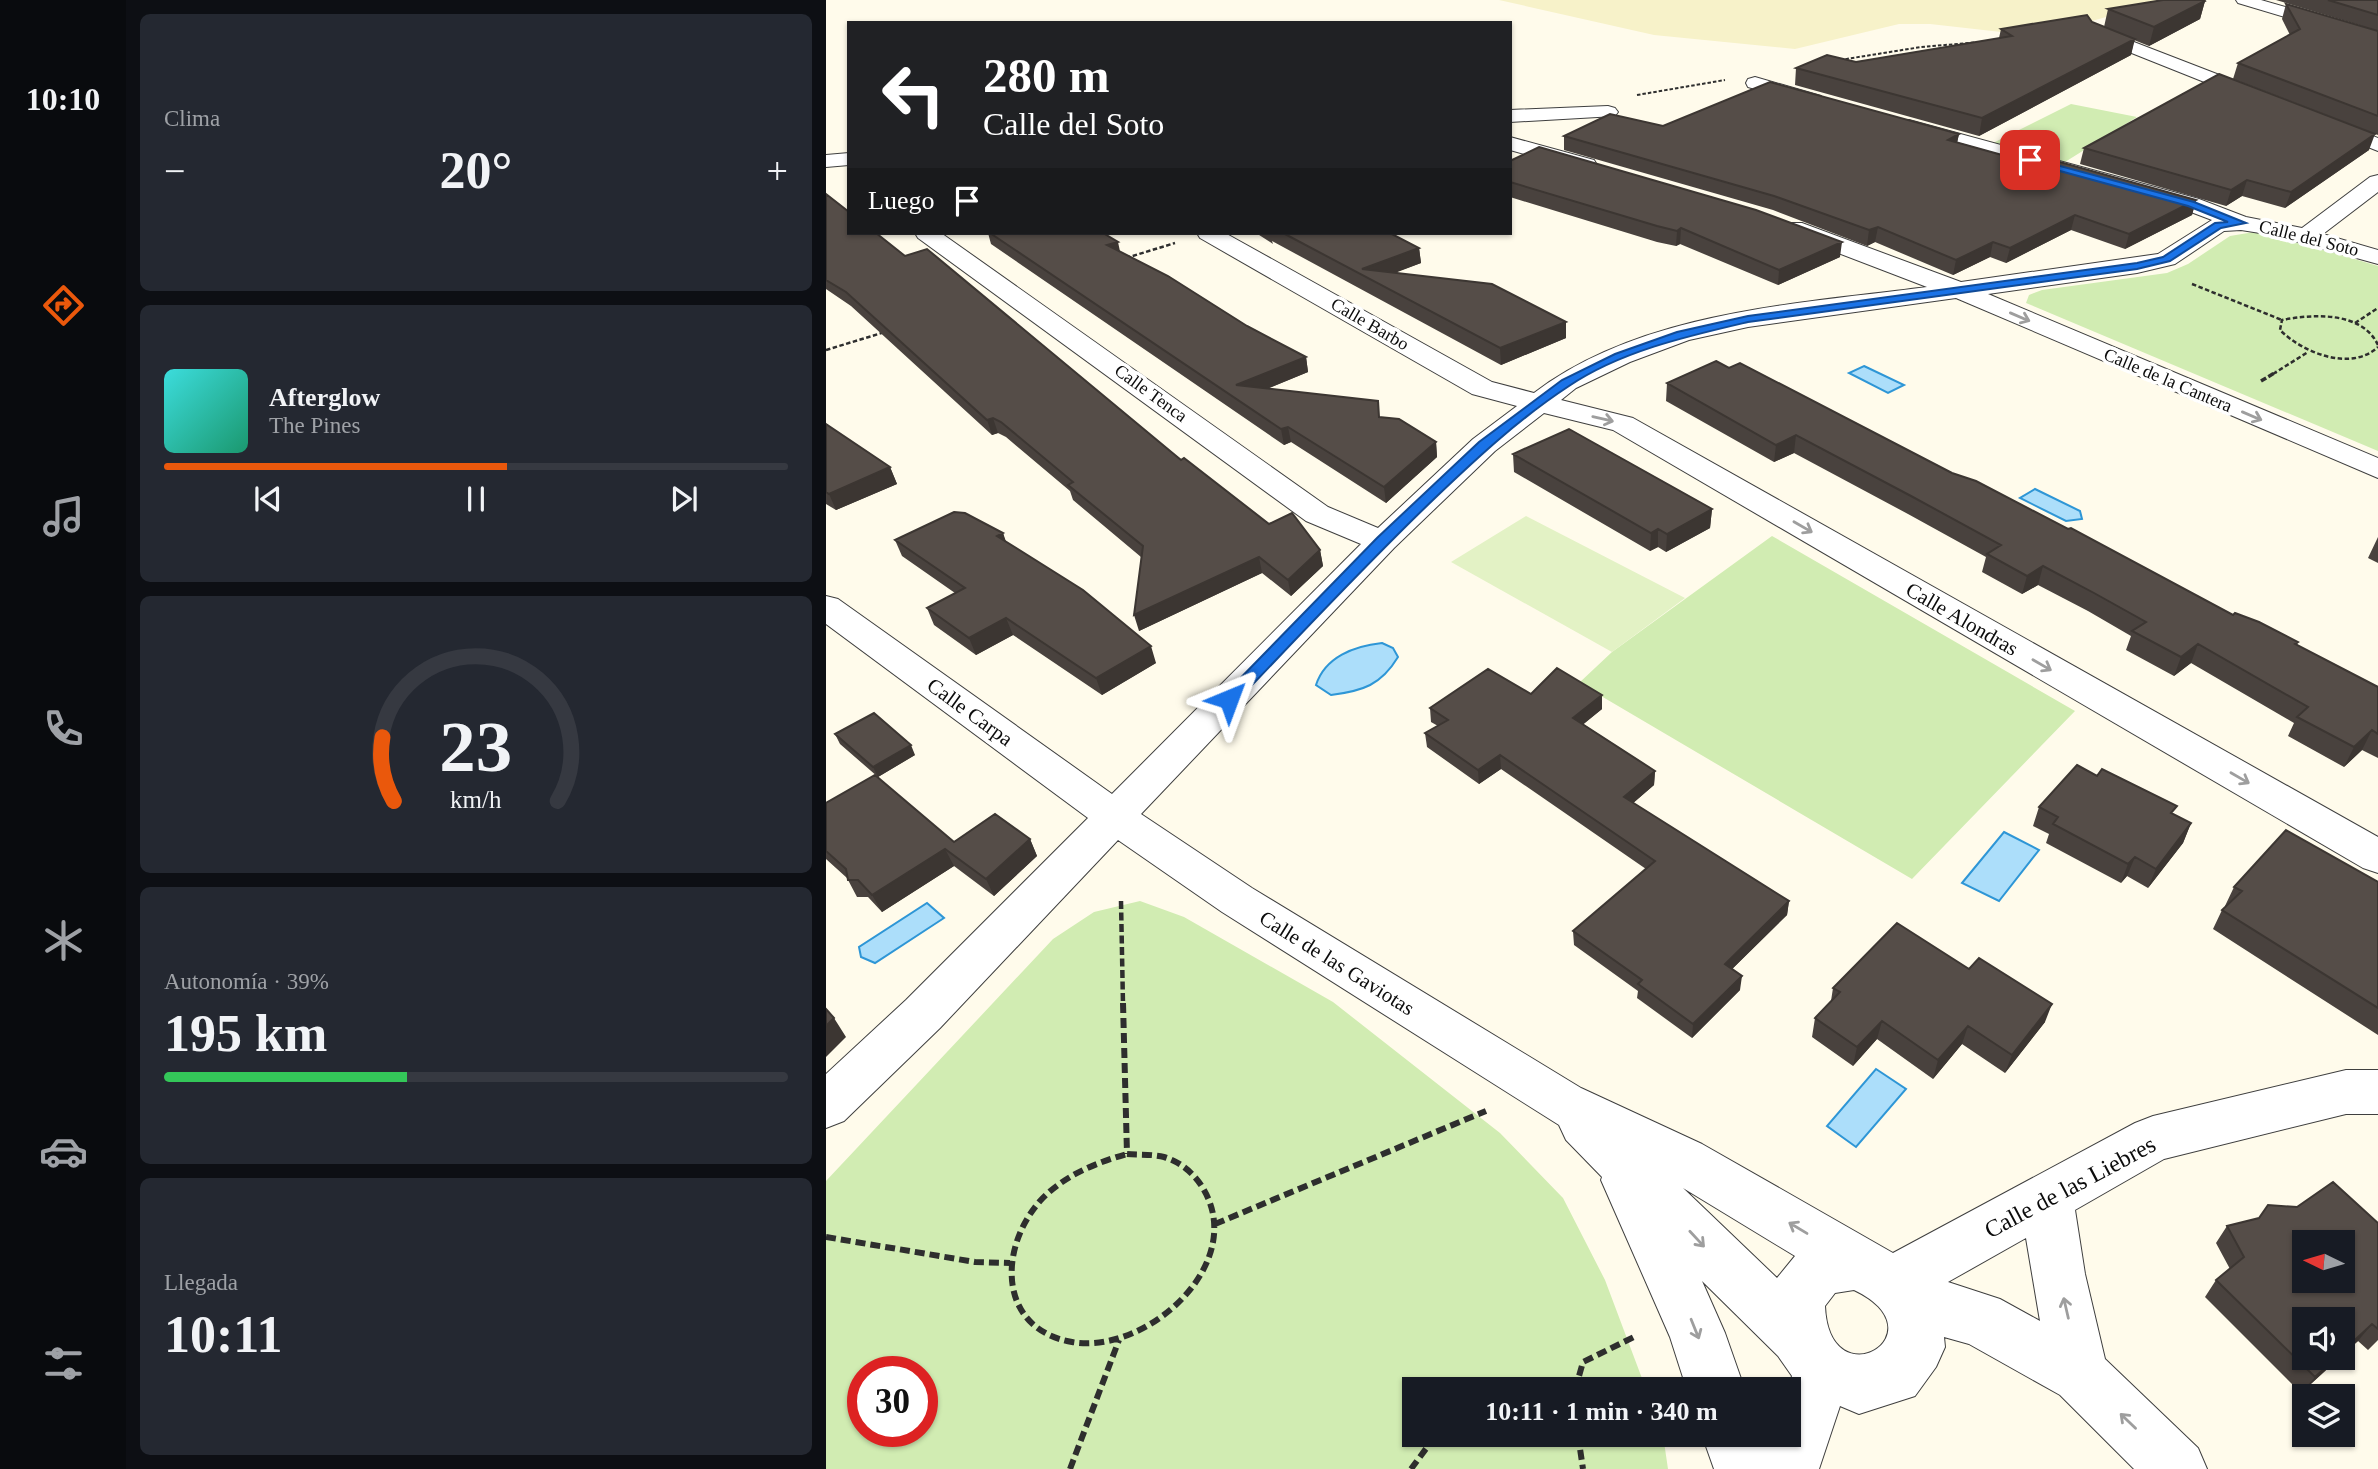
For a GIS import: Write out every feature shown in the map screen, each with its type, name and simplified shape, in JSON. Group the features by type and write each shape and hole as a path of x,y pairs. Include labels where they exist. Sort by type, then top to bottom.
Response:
{"street":[{"path":"2244,0 2378,40"},
{"path":"2095,32 2272,102"},
{"path":"1755,83 1833,105"},
{"path":"1512,116 1608,112"},
{"path":"2310,117 2378,145"},
{"name":"Calle del Soto","path":"1885,120 2191,204 2241,223 2305,236 2378,257"},
{"path":"1512,144 1605,170"},
{"path":"2305,236 2378,181"},
{"name":"Calle de la Cantera","path":"1774,221 1958,290 2378,469"},
{"path":"826,1105 923,1014 1382,541 1483,445 1566,382 1609,361 1681,334 1748,319 2137,266 2166,259 2218,225 2241,223"},
{"name":"Calle Tenca","path":"929,235 1317,514 1382,541"},
{"name":"Calle Barbo","path":"1212,235 1482,388 1537,404"},
{"name":"Calle Alondras","path":"1537,404 1623,424 2378,857"},
{"name":"Calle Carpa","path":"826,607 1115,817"},
{"name":"Calle de las Gaviotas","path":"1115,817 1237,900 1563,1103 1684,1161 1885,1280"},
{"name":"Calle de las Liebres","path":"1885,1280 1912,1273 2153,1139 2346,1092 2378,1092"},
{"name":"Calle de las Gaviotas","path":"1563,1103 1810,1353"},
{"name":"Calle de las Gaviotas","path":"1616,1156 1697,1333 1712,1377"},
{"path":"2047,1198 2058,1274 2080,1375"},
{"path":"1789,1469 1810,1353 1797,1297 1820,1269 1885,1280 1980,1319 2080,1375 2177,1469"},
{"path":"1810,1353 1859,1385 1895,1376 1916,1348 1914,1311 1885,1280"},
{"path":"1736,1447 1744,1469"}],"path":[{"path":"1838,60 1910,48 1986,41"},
{"path":"1636,95 1730,79"},
{"path":"1115,261 1177,242"},
{"path":"2199,276 2188,282 2282,320 2313,315 2355,323 2377,338 2376,353 2341,358 2308,352 2287,340 2280,330 2282,320"},
{"path":"2355,323 2378,308"},
{"path":"826,350 893,330"},
{"path":"2255,385 2308,352"},
{"path":"1121,901 1127,1154"},
{"path":"1215,1224 1486,1111"},
{"path":"1127,1154 1161,1156 1189,1169 1209,1192 1215,1224 1209,1258 1189,1292 1158,1321 1119,1339 1084,1345 1050,1338 1026,1320 1012,1294 1010,1263 1019,1232 1037,1203 1064,1179 1095,1162 1127,1154"},
{"path":"826,1237 975,1262 1010,1263"},
{"path":"1579,1377 1583,1362 1636,1336"},
{"path":"1070,1469 1119,1339"},
{"path":"1411,1469 1427,1447"},
{"path":"1580,1447 1583,1469"}],"shaded area":[{"path":"1499,0 2168,0 2070,27 2019,34 1930,24 1899,24 1795,49 1654,35"}],"green space":[{"path":"2071,104 2137,117 2065,162 1993,143"},
{"path":"2254,232 2378,266 2378,451 2026,303 2029,295 2042,290 2167,273 2188,264 2230,236"},
{"path":"1526,516 1685,598 1612,652 1451,562"},
{"path":"1772,536 2075,711 1912,879 1579,683 1612,652"},
{"path":"1140,901 1184,917 1333,1002 1500,1133 1563,1198 1605,1280 1641,1377 1402,1377 1402,1447 1665,1447 1668,1469 826,1469 826,1181 1053,939 1094,912"}],"water":[{"path":"1864,366 1904,385 1888,393 1849,373"},
{"path":"2035,489 2080,511 2082,519 2066,521 2020,498"},
{"path":"1382,643 1393,648 1398,657 1378,680 1362,689 1331,695 1316,685 1320,675 1333,660 1351,650"},
{"path":"2004,832 2039,850 1999,901 1962,883"},
{"path":"927,903 944,918 875,963 861,957 859,947"},
{"path":"1876,1069 1906,1089 1856,1147 1827,1126"}],"building":[{"path":"2163,0 2205,1 2154,27 2108,9"},
{"path":"2328,0 2378,0 2378,15"},
{"path":"2286,4 2378,31 2378,116 2238,63 2300,29"},
{"path":"2087,15 2092,22 2135,39 1982,118 1796,68 1827,55 1856,62 2012,36 2001,29"},
{"path":"2219,74 2375,134 2291,192 2247,180 2231,190 2084,148"},
{"path":"1770,82 1959,134 1948,140 2049,168 2060,162 2196,200 2129,234 2075,215 2010,248 1993,242 1956,260 1878,227 1869,230 1774,196 1564,136 1610,114 1663,126"},
{"path":"1539,147 1756,210 1842,242 1779,270 1681,228 1677,231 1657,226 1512,183 1512,160"},
{"path":"826,194 847,210 847,235 879,235 905,256 927,249 1181,460 1184,458 1269,524 1292,513 1320,550 1288,580 1259,557 1134,615 1143,546 1068,485 1073,482 1001,422 993,418 987,420 846,292 826,280"},
{"path":"993,235 1106,235 1118,242 1107,245 1168,276 1247,326 1306,357 1236,385 1378,401 1379,417 1399,419 1436,442 1384,487 1288,427 1281,429"},
{"path":"1287,235 1394,235 1419,248 1362,269 1492,284 1566,322 1500,348"},
{"path":"1716,361 1729,368 1740,363 1952,473 1976,481 2068,529 2071,528 2233,615 2235,613 2259,622 2378,687 2378,734 2372,730 2354,747 2297,717 2308,707 2198,644 2181,657 2132,631 2146,622 2094,593 2043,566 2027,576 1987,554 2001,545 1911,496 1796,435 1776,445 1667,383"},
{"path":"826,424 890,467 829,494 826,492"},
{"path":"1569,429 1712,509 1667,534 1658,529 1651,533 1513,454"},
{"path":"954,512 965,513 1003,533 997,536 1083,590 1151,646 1096,678 1006,618 969,638 927,608 965,588 895,540"},
{"path":"1557,668 1602,695 1573,718 1655,771 1624,797 1789,901 1725,964 1742,976 1693,1024 1638,984 1642,980 1573,931 1655,861 1500,755 1478,770 1425,733 1448,720 1430,708 1488,669 1531,694"},
{"path":"874,713 911,745 873,767 835,734"},
{"path":"2077,765 2097,776 2102,769 2177,806 2171,813 2191,823 2156,869 2135,857 2128,864 2053,824 2058,817 2039,807"},
{"path":"875,775 954,842 995,814 1030,839 986,879 945,849 872,895 858,880 848,880 846,869 826,851 826,803"},
{"path":"2286,830 2378,882 2378,1008 2222,910 2242,891 2234,887"},
{"path":"1897,923 1969,969 1979,958 2052,1004 2012,1055 1968,1026 1938,1060 1882,1021 1857,1047 1815,1018 1840,992 1833,988"},
{"path":"826,1009 834,1018 826,1026"},
{"path":"2333,1182 2378,1223 2378,1329 2372,1324 2355,1340 2355,1307 2292,1307 2292,1354 2216,1280 2244,1257 2227,1226 2259,1218 2268,1205 2297,1207"},
{"path":"2308,1370 2323,1370 2315,1377"}],"route":[{"path":"1229,699 1382,541 1483,445 1566,382 1619,356 1681,334 1748,319 2137,266 2166,259 2218,225 2241,223 2191,204 2030,160"}]}
